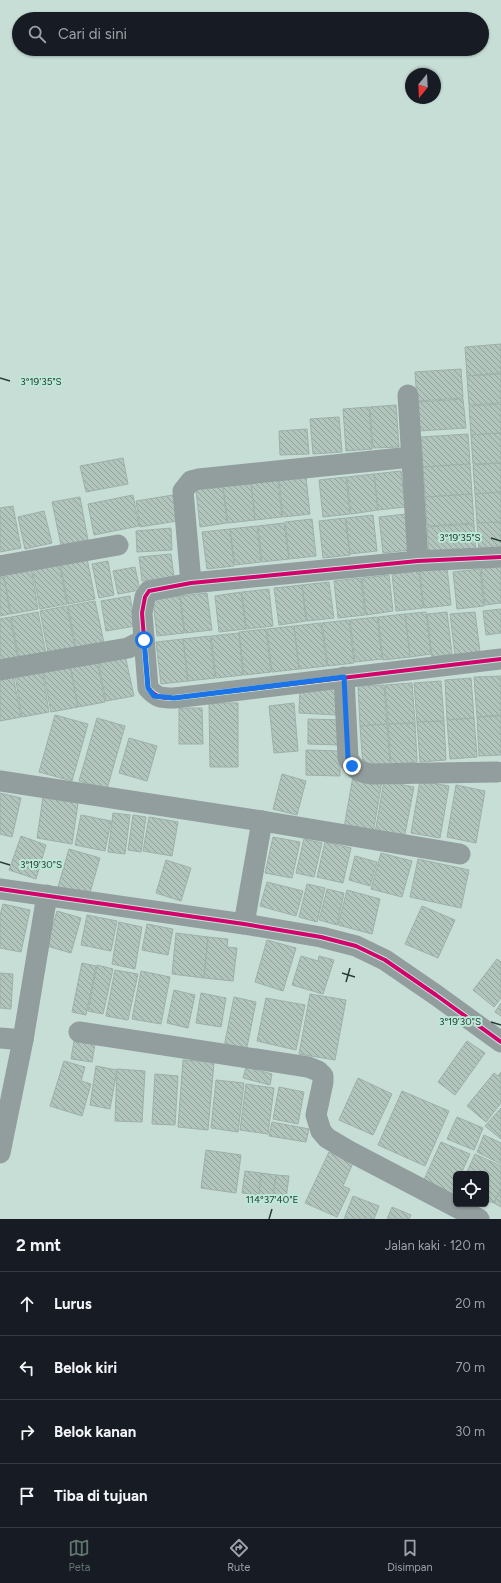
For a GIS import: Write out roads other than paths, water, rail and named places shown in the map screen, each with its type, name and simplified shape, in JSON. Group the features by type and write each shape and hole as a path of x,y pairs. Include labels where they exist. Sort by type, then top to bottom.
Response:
{"street":[{"path":"408,395 418,561"},
{"path":"191,583 183,491 191,481 411,457"},
{"path":"0,566 118,545"},
{"path":"501,557 418,561 191,583 149,591 144,597 142,613 148,688 154,696 161,698 174,698 501,659"},
{"path":"0,670 128,648 144,640"},
{"path":"344,677 348,758 352,766 359,772 372,774 497,772"},
{"path":"0,781 262,821 460,854"},
{"path":"244,924 262,821"},
{"path":"0,889 321,936 356,946 378,956 436,994 501,1042"},
{"path":"0,1153 23,1040 47,895"},
{"path":"79,1032 308,1067 318,1071 323,1076 323,1082 316,1115 321,1131 327,1138 479,1219"},
{"path":"0,1038 23,1040"}]}
